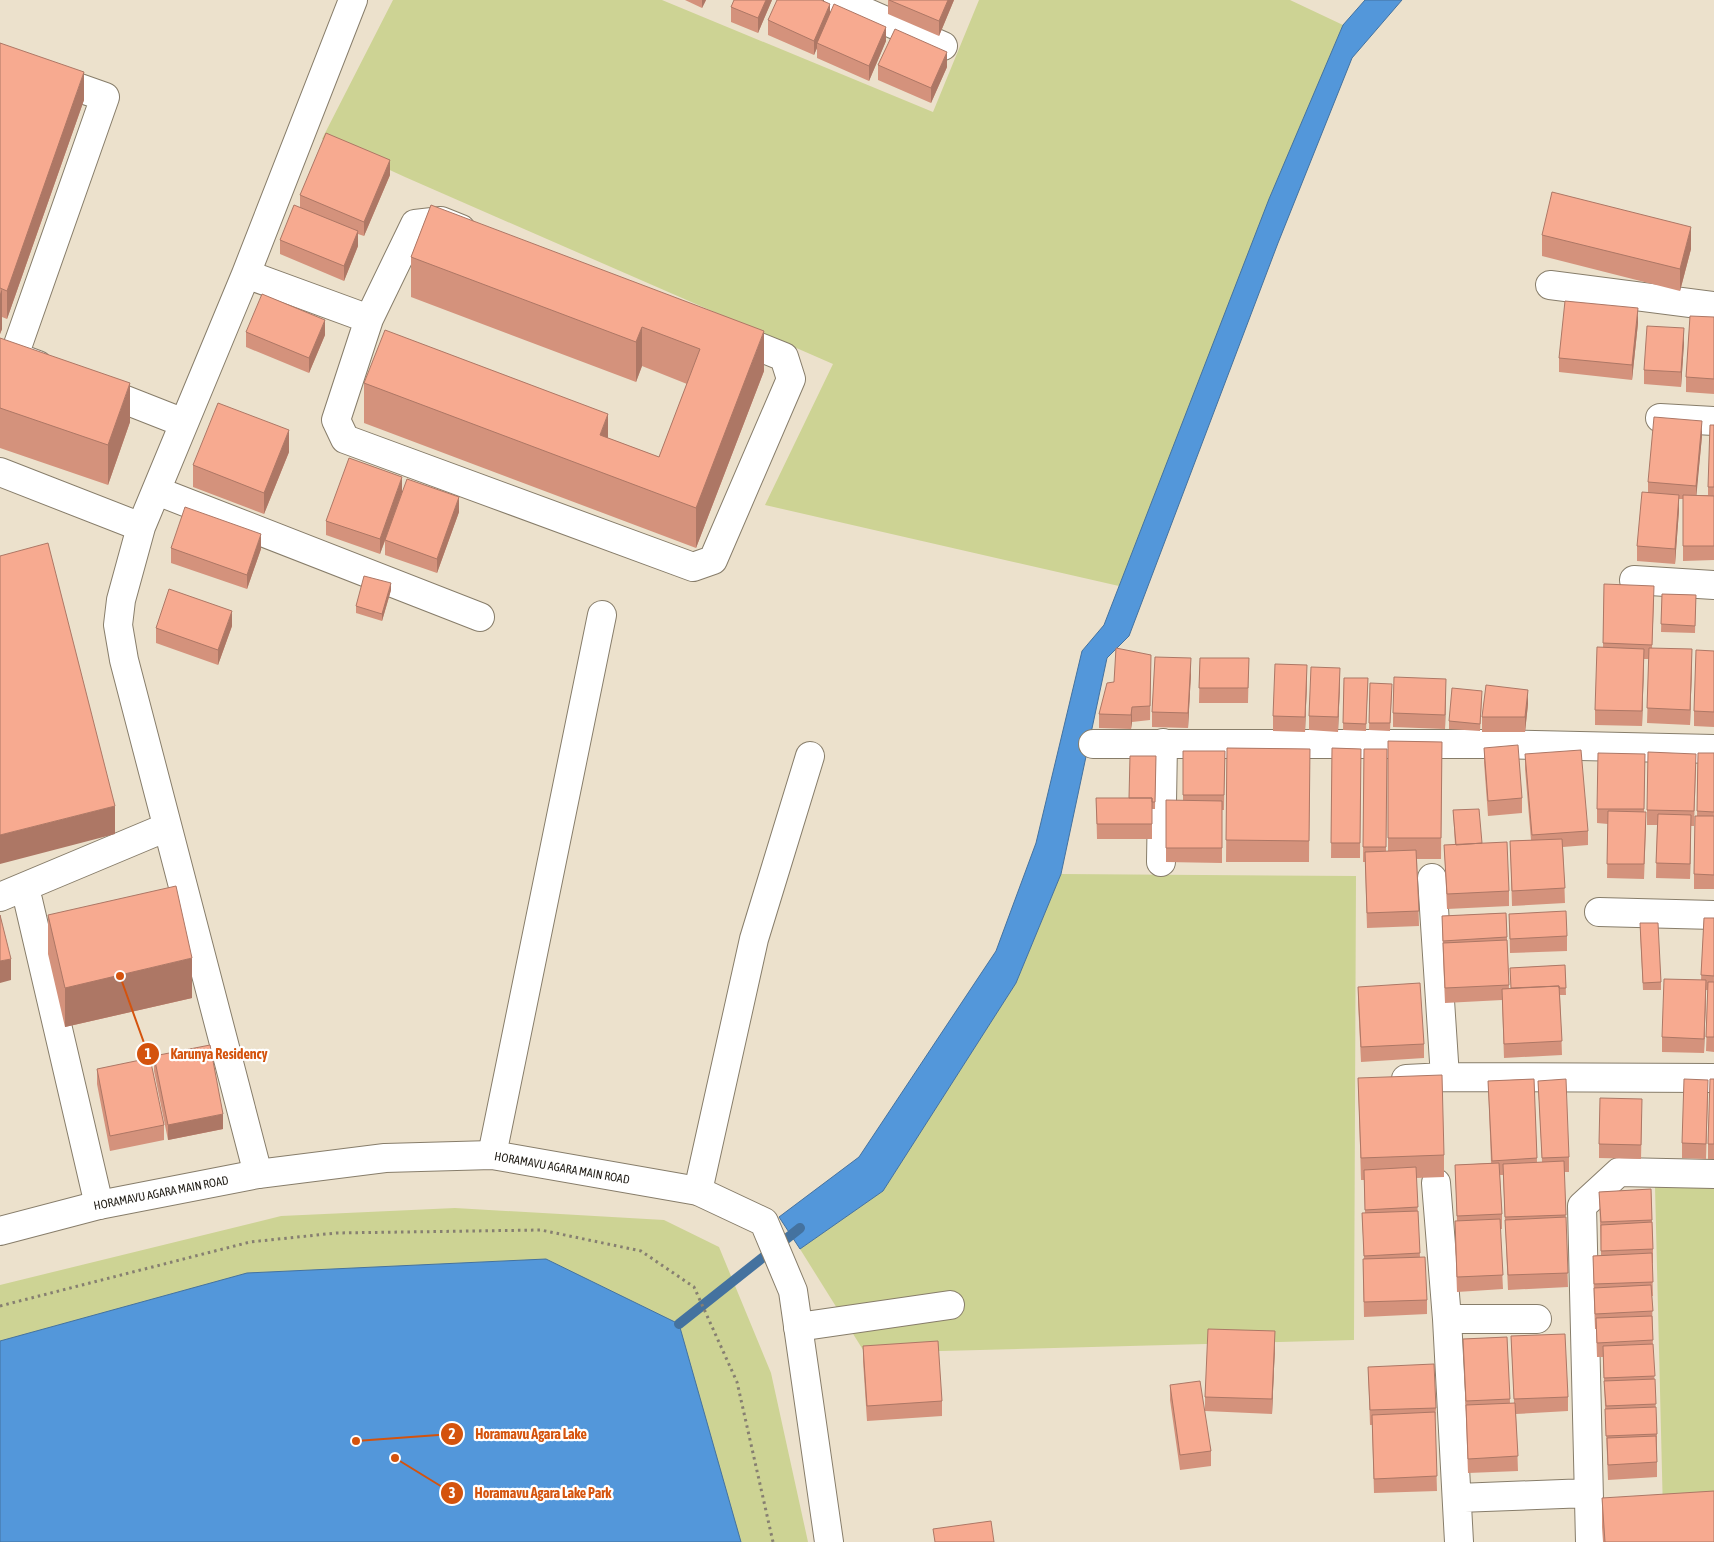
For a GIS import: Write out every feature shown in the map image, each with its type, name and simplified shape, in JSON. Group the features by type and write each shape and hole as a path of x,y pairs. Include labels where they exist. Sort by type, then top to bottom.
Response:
{"street":[{"path":"258,1174 124,660 118,625 121,600 141,526 246,274 353,0"},
{"path":"838,0 943,46"},
{"path":"0,60 105,97 14,356 184,423"},
{"path":"487,240 441,222 415,224 369,319 336,420 345,439 693,567 713,560 792,379 784,357 710,328"},
{"path":"246,274 369,319"},
{"path":"1550,285 1714,306"},
{"path":"1660,418 1714,421"},
{"path":"0,472 141,526"},
{"path":"157,491 480,617"},
{"path":"1634,580 1714,585"},
{"path":"492,1155 602,615"},
{"path":"1161,862 1163,743"},
{"path":"1093,744 1494,744 1714,750"},
{"path":"698,1191 754,939 810,756"},
{"path":"0,897 167,827"},
{"path":"1432,878 1445,1077"},
{"path":"28,900 99,1205"},
{"path":"1598,912 1714,915"},
{"path":"1378,1080 1445,1077 1714,1078"},
{"name":"HORAMAVU AGARA MAIN ROAD","path":"0,1231 99,1205 258,1174 386,1158 492,1155 698,1191 764,1222 793,1291 829,1542"},
{"path":"1590,1542 1582,1206 1619,1172 1714,1174"},
{"path":"1436,1183 1447,1319 1459,1542"},
{"path":"798,1327 950,1305"},
{"path":"1447,1319 1537,1319"},
{"path":"1458,1498 1588,1493"}],"path":[{"path":"0,1306 250,1242 336,1233 541,1230 641,1251 694,1287 737,1382 773,1542"}],"green space":[{"path":"393,0 662,0 933,112 979,0 1290,0 1343,25 1119,586 765,505 833,364 322,139"},
{"path":"1061,874 1356,876 1354,1340 865,1353 800,1249 883,1191 1016,983"},
{"path":"1714,1185 1714,1512 1663,1513 1655,1186"},
{"path":"455,1208 664,1220 719,1247 771,1373 808,1542 0,1542 0,1285 281,1216"}],"water":[{"path":"1365,0 1402,0 1352,58 1278,243 1129,636 1107,658 1061,874 1016,983 883,1191 800,1249 779,1217 859,1157 996,951 1036,843 1082,651 1104,625 1269,199 1343,25"},
{"path":"546,1259 679,1324 741,1542 0,1542 0,1341 247,1273"}],"building":[{"path":"734,0 766,0 758,18 731,7"},
{"path":"777,0 821,0 830,4 814,41 768,20"},
{"path":"889,0 948,0 939,21"},
{"path":"834,4 886,27 869,66 817,43"},
{"path":"895,29 947,52 931,88 878,65"},
{"path":"0,43 84,72 7,291 0,288"},
{"path":"326,133 390,160 364,222 300,195"},
{"path":"1552,192 1691,227 1680,269 1542,235"},
{"path":"294,205 358,231 344,266 280,240"},
{"path":"431,205 764,331 696,508 364,383 385,330 608,414 600,435 659,457 700,349 642,327 636,342 411,257"},
{"path":"262,294 325,320 309,358 246,332"},
{"path":"1565,301 1638,308 1632,365 1559,358"},
{"path":"1690,316 1714,317 1714,379 1686,377"},
{"path":"1647,326 1684,328 1681,372 1644,370"},
{"path":"0,338 130,383 108,445 0,408"},
{"path":"218,403 289,430 264,493 193,465"},
{"path":"1654,417 1702,421 1696,486 1648,482"},
{"path":"1710,425 1714,425 1714,487 1708,487"},
{"path":"349,458 402,477 380,539 326,521"},
{"path":"407,479 459,497 437,559 385,540"},
{"path":"1642,492 1679,495 1675,549 1637,546"},
{"path":"1683,495 1714,496 1714,546 1683,546"},
{"path":"185,507 261,534 247,575 171,548"},
{"path":"48,543 115,806 0,835 0,556"},
{"path":"364,576 391,583 382,614 356,606"},
{"path":"1604,584 1654,586 1652,645 1603,643"},
{"path":"169,589 232,611 218,650 156,628"},
{"path":"1662,594 1696,595 1695,626 1661,624"},
{"path":"1597,647 1644,649 1642,711 1595,710"},
{"path":"1116,648 1151,655 1150,706 1132,707 1131,715 1099,714 1107,683 1114,682"},
{"path":"1649,648 1692,649 1690,710 1647,708"},
{"path":"1696,650 1714,651 1714,712 1694,711"},
{"path":"1155,657 1191,658 1188,713 1152,712"},
{"path":"1200,658 1249,658 1248,688 1199,688"},
{"path":"1275,664 1307,665 1305,717 1273,716"},
{"path":"1311,667 1340,668 1338,717 1309,716"},
{"path":"1394,677 1446,679 1445,715 1393,713"},
{"path":"1344,678 1368,678 1366,724 1343,723"},
{"path":"1370,683 1392,684 1390,723 1369,723"},
{"path":"1486,685 1528,690 1525,717 1482,717"},
{"path":"1452,688 1482,691 1480,724 1449,721"},
{"path":"1388,741 1442,742 1441,838 1388,838"},
{"path":"1518,745 1522,798 1488,801 1484,748"},
{"path":"1227,748 1310,749 1309,841 1226,840"},
{"path":"1332,748 1361,749 1360,843 1331,843"},
{"path":"1364,749 1387,749 1386,847 1363,847"},
{"path":"1581,750 1588,831 1532,835 1525,754"},
{"path":"1183,751 1225,751 1224,795 1183,795"},
{"path":"1648,752 1696,754 1694,811 1647,810"},
{"path":"1598,753 1645,754 1644,809 1597,809"},
{"path":"1698,753 1714,753 1714,812 1697,811"},
{"path":"1130,756 1156,756 1155,802 1152,802 1152,798 1129,798"},
{"path":"1096,798 1152,798 1152,824 1097,824"},
{"path":"1166,800 1222,801 1222,848 1166,848"},
{"path":"1479,809 1482,843 1456,845 1453,810"},
{"path":"1608,811 1646,812 1644,864 1607,864"},
{"path":"1658,814 1691,815 1690,864 1656,863"},
{"path":"1695,816 1714,816 1714,875 1694,874"},
{"path":"1562,839 1565,888 1512,891 1510,841"},
{"path":"1507,842 1509,891 1447,894 1444,845"},
{"path":"1416,850 1419,911 1367,913 1365,852"},
{"path":"176,886 192,958 65,988 48,915"},
{"path":"1566,911 1567,936 1510,939 1509,914"},
{"path":"1506,913 1507,937 1443,941 1442,916"},
{"path":"0,915 11,959 0,961"},
{"path":"1704,918 1714,918 1714,976 1701,975"},
{"path":"1640,923 1658,923 1661,982 1643,983"},
{"path":"1507,940 1509,985 1445,988 1443,943"},
{"path":"1565,965 1566,988 1559,988 1559,986 1511,988 1510,968"},
{"path":"1664,979 1706,980 1704,1039 1662,1037"},
{"path":"1708,982 1714,982 1714,1037 1706,1037"},
{"path":"1420,983 1424,1044 1361,1047 1358,987"},
{"path":"1559,986 1562,1041 1504,1044 1502,989"},
{"path":"210,1045 223,1114 168,1125 154,1056"},
{"path":"150,1058 164,1125 110,1136 97,1069"},
{"path":"1442,1075 1444,1155 1361,1158 1358,1078"},
{"path":"1534,1079 1537,1158 1492,1161 1488,1081"},
{"path":"1566,1079 1569,1157 1542,1158 1538,1081"},
{"path":"1684,1079 1708,1080 1706,1144 1682,1143"},
{"path":"1710,1079 1714,1079 1714,1144 1708,1144"},
{"path":"1600,1098 1642,1099 1641,1145 1599,1144"},
{"path":"1564,1161 1566,1215 1505,1217 1503,1164"},
{"path":"1499,1163 1502,1214 1457,1216 1455,1165"},
{"path":"1416,1167 1418,1207 1365,1210 1364,1170"},
{"path":"1651,1189 1652,1220 1601,1222 1599,1192"},
{"path":"1418,1211 1420,1253 1364,1256 1362,1213"},
{"path":"1566,1217 1568,1273 1508,1275 1505,1220"},
{"path":"1500,1219 1503,1275 1457,1277 1455,1221"},
{"path":"1652,1222 1653,1249 1601,1251 1601,1225"},
{"path":"1652,1253 1653,1282 1594,1284 1593,1256"},
{"path":"1425,1257 1427,1300 1364,1302 1363,1259"},
{"path":"1651,1285 1653,1311 1595,1314 1594,1288"},
{"path":"1652,1316 1653,1340 1597,1343 1596,1318"},
{"path":"1208,1329 1275,1331 1272,1399 1205,1397"},
{"path":"1565,1334 1568,1397 1514,1399 1511,1336"},
{"path":"1507,1337 1510,1399 1466,1401 1463,1339"},
{"path":"938,1341 942,1401 867,1406 863,1346"},
{"path":"1653,1344 1655,1376 1604,1378 1603,1346"},
{"path":"1434,1364 1436,1408 1370,1410 1368,1367"},
{"path":"1655,1379 1656,1404 1606,1406 1604,1381"},
{"path":"1200,1381 1211,1451 1180,1455 1170,1385"},
{"path":"1515,1403 1518,1456 1468,1459 1466,1405"},
{"path":"1656,1407 1657,1434 1606,1436 1605,1409"},
{"path":"1435,1412 1437,1476 1374,1479 1372,1415"},
{"path":"1656,1436 1657,1462 1608,1465 1607,1438"},
{"path":"1714,1491 1714,1542 1605,1542 1602,1498"},
{"path":"991,1521 994,1542 935,1542 933,1529"}],"waterway":[{"path":"679,1324 800,1228"}],"place":[{"name":"Karunya Residency","path":"120,976"},
{"name":"Horamavu Agara Lake","path":"356,1441"},
{"name":"Horamavu Agara Lake Park","path":"395,1458"}]}
